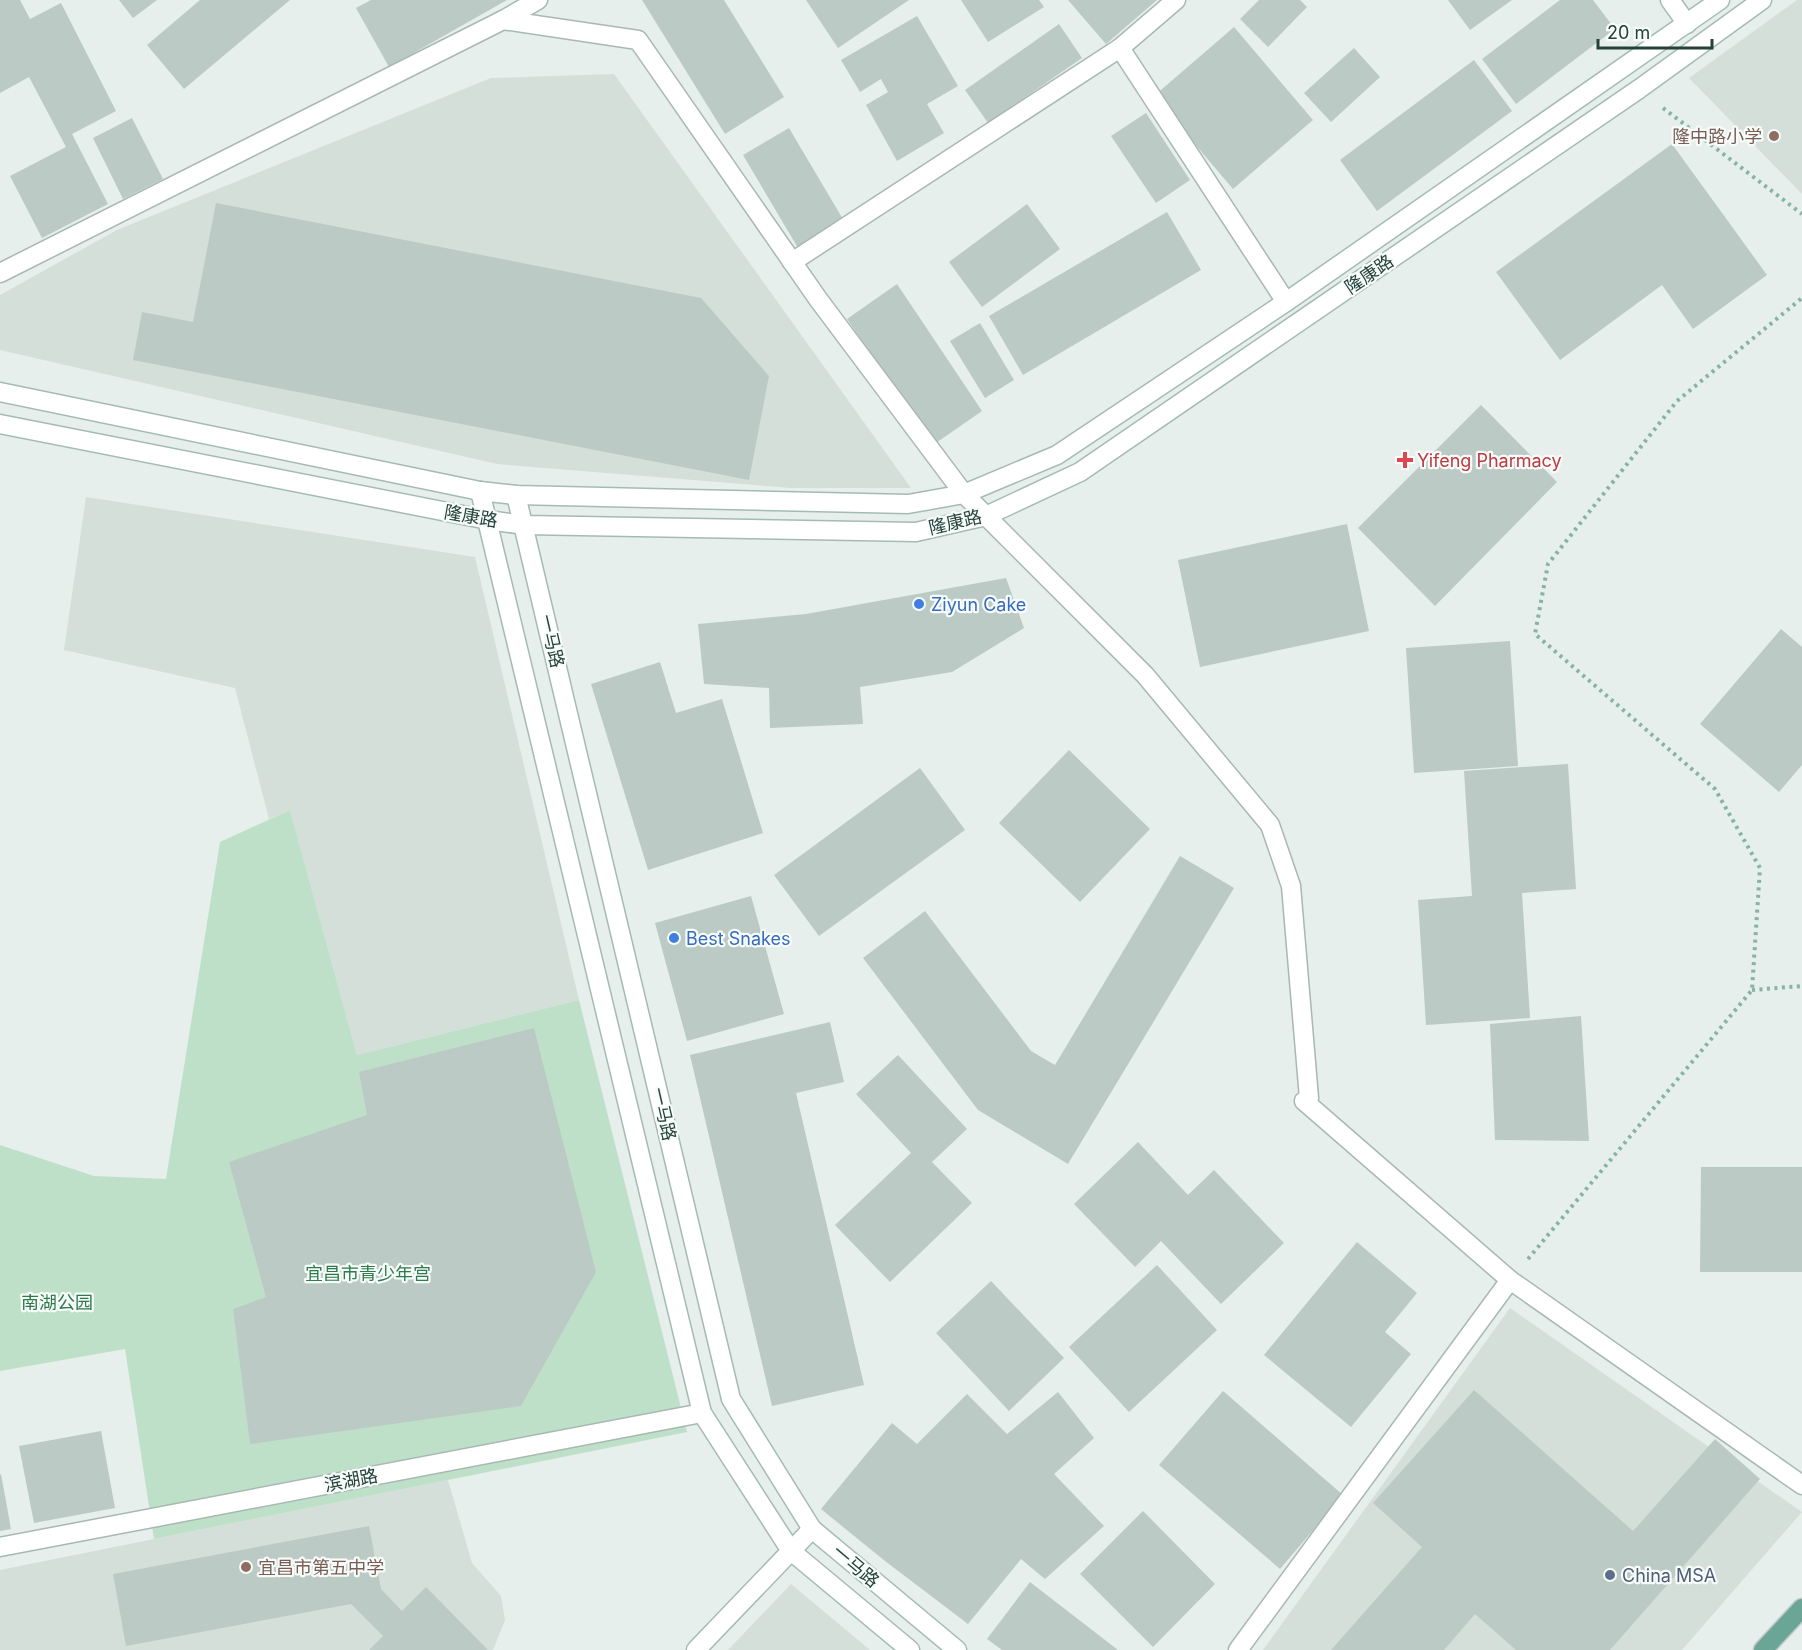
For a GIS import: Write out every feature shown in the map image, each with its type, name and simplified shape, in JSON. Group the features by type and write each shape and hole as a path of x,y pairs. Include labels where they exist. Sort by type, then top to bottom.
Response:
{"main road":[{"path":"0,273 503,20 537,0"},
{"path":"792,262 1120,48 1176,0"},
{"path":"1670,0 1687,24"},
{"name":"隆康路","path":"0,392 480,491 516,495 908,504 964,494 1057,455 1286,302 1720,0"},
{"name":"隆康路","path":"0,424 488,520 524,525 916,532 986,516 1080,472 1639,89 1762,0"},
{"path":"503,20 638,40 818,299 964,494 1145,675 1270,825 1291,886 1309,1098 1304,1101 1510,1280 1802,1485"},
{"path":"1120,48 1286,302"},
{"name":"一马路","path":"480,491 702,1413 791,1551 910,1650"},
{"name":"一马路","path":"516,495 731,1399 812,1529 957,1650"},
{"path":"1238,1650 1510,1280"},
{"name":"滨湖路","path":"0,1547 702,1413"},
{"path":"696,1650 812,1529"},
{"path":"1763,1650 1802,1608"}],"path":[{"path":"1639,89 1802,214"},
{"path":"1510,1280 1752,990 1760,868 1715,789 1534,634 1548,564 1677,401 1802,298"},
{"path":"1752,990 1802,986"}],"shaded area":[{"name":"隆中路小学","path":"1797,0 1802,0 1802,194 1689,78"},
{"path":"614,74 911,488 790,488 497,464 0,350 0,295 117,230 491,78"},
{"path":"86,497 475,557 579,1000 357,1055 290,810 269,819 235,688 64,650"},
{"path":"1510,1308 1802,1512 1682,1650 1263,1650"},
{"name":"宜昌市第五中学","path":"448,1480 472,1563 501,1596 505,1620 493,1650 0,1650 0,1570"},
{"path":"791,1584 870,1650 728,1650"}],"green space":[{"name":"宜昌市青少年宫","path":"290,810 357,1055 579,1000 687,1432 154,1539 125,1349 0,1371 0,1145 94,1176 166,1179 220,842"}],"building":[{"path":"0,0 20,0 30,19 61,3 116,111 72,134 108,204 42,238 10,176 66,147 29,77 0,93"},
{"path":"119,0 157,0 133,18"},
{"path":"200,0 290,0 184,89 147,45"},
{"path":"371,0 507,0 389,67 356,8"},
{"path":"642,0 724,0 784,97 725,134"},
{"path":"806,0 909,0 838,48"},
{"path":"961,0 1039,0 1044,7 988,42"},
{"path":"1068,0 1157,0 1106,44"},
{"path":"1259,0 1300,0 1307,7 1268,47 1240,19"},
{"path":"1448,0 1512,0 1470,30"},
{"path":"1560,0 1593,0 1615,29 1516,104 1482,59"},
{"path":"917,16 958,86 927,104 944,133 897,161 866,105 888,92 881,79 860,92 841,60"},
{"path":"1059,24 1082,58 988,123 965,90"},
{"path":"1234,27 1313,120 1233,189 1154,96"},
{"path":"1354,48 1380,77 1331,122 1304,93"},
{"path":"1474,60 1512,111 1377,211 1340,160"},
{"path":"1146,113 1190,180 1156,203 1111,136"},
{"path":"132,118 163,179 123,199 93,138"},
{"path":"789,128 844,221 798,248 743,155"},
{"path":"1672,144 1767,275 1693,329 1662,285 1560,360 1496,272"},
{"path":"216,203 701,298 769,376 749,480 133,360 142,312 193,322"},
{"path":"1027,204 1060,249 982,307 949,262"},
{"path":"1167,212 1201,270 1023,375 989,316"},
{"path":"897,284 982,411 933,445 847,319"},
{"path":"980,323 1014,380 985,398 950,341"},
{"path":"1481,405 1557,482 1435,606 1358,528"},
{"path":"1347,524 1369,631 1200,667 1178,560"},
{"path":"1006,578 1024,628 952,672 860,687 863,724 770,728 769,688 704,684 698,624 806,614"},
{"path":"1781,629 1802,647 1802,765 1779,792 1700,724"},
{"path":"1510,641 1518,766 1414,773 1406,648"},
{"path":"660,662 676,713 722,699 763,833 648,870 591,684"},
{"path":"1069,750 1150,829 1080,902 999,823"},
{"path":"1568,764 1576,889 1522,893 1530,1018 1426,1025 1418,900 1472,896 1464,771"},
{"path":"920,768 965,830 819,936 774,875"},
{"path":"1180,856 1234,888 1068,1164 978,1110 863,958 925,911 1031,1051 1055,1065"},
{"path":"751,896 784,1014 687,1041 655,923"},
{"path":"1581,1016 1589,1141 1495,1140 1490,1024"},
{"path":"830,1022 844,1082 796,1093 864,1385 772,1406 690,1055"},
{"name":"宜昌市青少年宫","path":"534,1028 596,1272 521,1406 250,1444 233,1309 266,1297 229,1162 367,1115 359,1072"},
{"path":"898,1055 967,1129 932,1162 972,1203 890,1282 835,1225 911,1153 856,1094"},
{"path":"1138,1142 1188,1195 1214,1170 1284,1243 1221,1304 1161,1241 1135,1267 1074,1204"},
{"path":"1701,1167 1802,1167 1802,1272 1700,1272"},
{"path":"1357,1242 1417,1293 1385,1332 1411,1354 1351,1427 1264,1355"},
{"path":"1157,1265 1217,1330 1129,1412 1069,1347"},
{"path":"991,1281 1064,1358 1009,1411 936,1333"},
{"path":"1474,1390 1633,1531 1715,1439 1760,1479 1610,1650 1516,1650 1475,1614 1444,1650 1331,1650 1422,1547 1373,1503"},
{"path":"1223,1391 1343,1495 1280,1569 1159,1465"},
{"path":"1058,1392 1094,1438 1054,1474 1104,1526 1045,1579 1021,1559 968,1624 821,1509 892,1423 917,1444 967,1394 1007,1434"},
{"path":"101,1431 115,1508 34,1523 19,1446"},
{"path":"0,1475 11,1529 0,1531"},
{"path":"1143,1511 1215,1584 1153,1647 1080,1574"},
{"path":"369,1526 381,1589 402,1611 426,1587 488,1650 369,1650 383,1636 351,1604 126,1646 113,1574"},
{"path":"1030,1582 1118,1650 1002,1650 987,1639"}],"place":[{"name":"隆中路小学","path":"1774,136"},
{"name":"Yifeng Pharmacy","path":"1405,460"},
{"name":"Ziyun Cake","path":"919,604"},
{"name":"Best Snakes","path":"674,938"},
{"name":"宜昌市第五中学","path":"246,1567"},
{"name":"China MSA","path":"1610,1575"}],"park label":[{"name":"南湖公园","path":"57,1302"}]}
